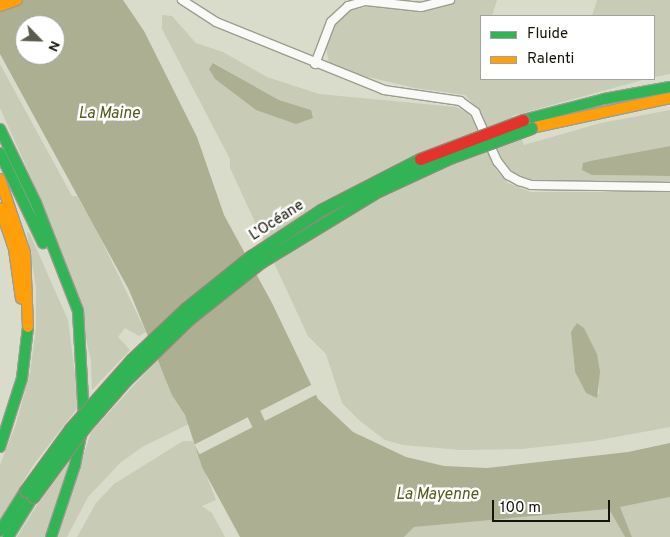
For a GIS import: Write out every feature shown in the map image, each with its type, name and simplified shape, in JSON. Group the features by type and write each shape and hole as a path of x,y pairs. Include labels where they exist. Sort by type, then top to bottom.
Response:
{"main road":[{"path":"0,6 17,0"},
{"name":"L’Océane","path":"0,531 125,381 182,325 236,280 312,228 378,191 527,124 596,100 670,86"},
{"name":"L’Océane","path":"527,124 670,98"},
{"path":"0,129 61,260 78,311 77,326 83,374 84,420 75,465 51,537"},
{"path":"0,153 52,263 77,326"},
{"path":"0,179 18,227 28,269 30,322 17,399 0,447"},
{"path":"0,208 14,249 19,276 24,364"},
{"name":"L’Océane","path":"8,537 29,494"}],"street":[{"path":"182,0 216,22 315,64 396,94 442,96 460,101 475,112 497,161 508,175 525,183 670,187"},
{"path":"315,64 331,22 348,6 366,1 422,7 450,0"}],"shaded area":[{"path":"456,0 497,0 492,15 480,15 480,80 642,80 512,116 524,145 601,123 670,110 670,146 595,160 592,175 670,176 670,182 544,182 517,176 504,162 479,110 465,95 415,88 351,73 329,63 326,47 334,24 346,11 371,6 425,10"},
{"path":"597,0 670,0 670,74 655,77 655,15 592,15"},
{"path":"162,15 172,16 196,43 223,52 267,77 319,94 456,107 468,113 476,125 496,170 508,183 531,192 670,192 670,427 594,441 522,449 460,450 403,445 385,440 360,421 342,403 326,354 308,336 230,168 230,159 162,29","holes":["214,63 279,100 311,110 256,110 215,79","577,323 584,328 597,354 599,394 586,393 575,372 573,353"]},
{"path":"0,64 72,196 77,196 96,229 146,332 139,336 125,328 118,337 130,350 92,390 91,362 76,290 42,202 0,108"},
{"path":"29,232 68,320 79,406 34,464 0,520 0,465 16,424 30,373 36,328 36,287 27,233"},
{"path":"157,360 189,424 144,446 121,462 88,497 67,537 58,537 91,432"},
{"path":"183,441 193,441 216,500 202,506 212,513 225,537 77,537 96,503 114,484"},
{"path":"73,456 45,537 17,537 39,502"},
{"path":"670,497 670,537 632,537 620,507"},
{"path":"609,509 625,537 404,537 413,527"}],"water":[{"name":"La Maine","path":"0,0 123,0 144,31 197,137 224,215 272,303 318,399 353,432 406,457 444,466 487,468 628,452 670,443 670,497 620,507 632,537 625,537 609,509 414,527 404,537 240,537 202,467 185,415 172,395 129,290 0,54"},
{"path":"213,63 279,100 311,110 313,118 296,124 256,110 215,79 209,69"},
{"path":"670,146 670,176 592,175 582,170 583,163"},
{"path":"577,323 584,328 597,354 600,372 597,398 586,393 575,372 571,332"}],"pier":[{"path":"313,384 318,394 199,454 194,444"}],"waterway":[{"name":"La Maine","path":"241,387 263,433"}],"traffic: fast":[{"path":"523,120 604,99 670,87"},
{"path":"33,497 84,428 125,381 189,319 261,262 378,191 449,158 531,128"},
{"path":"0,129 36,203 78,311 84,420 75,465 51,537"},
{"path":"0,153 43,243"},
{"path":"25,491 70,429 131,360 186,308 251,256 321,210 420,159"},
{"path":"0,447 22,378 28,327"},
{"path":"0,531 25,491"},
{"path":"8,537 33,497"}],"traffic: slow":[{"path":"0,6 17,0"},
{"path":"531,128 670,98"},
{"path":"0,179 25,253 28,327"},
{"path":"0,208 14,249 21,299"}],"traffic: jam":[{"path":"420,159 523,120"}],"water label":[{"name":"La Mayenne","path":"437,495"}]}
